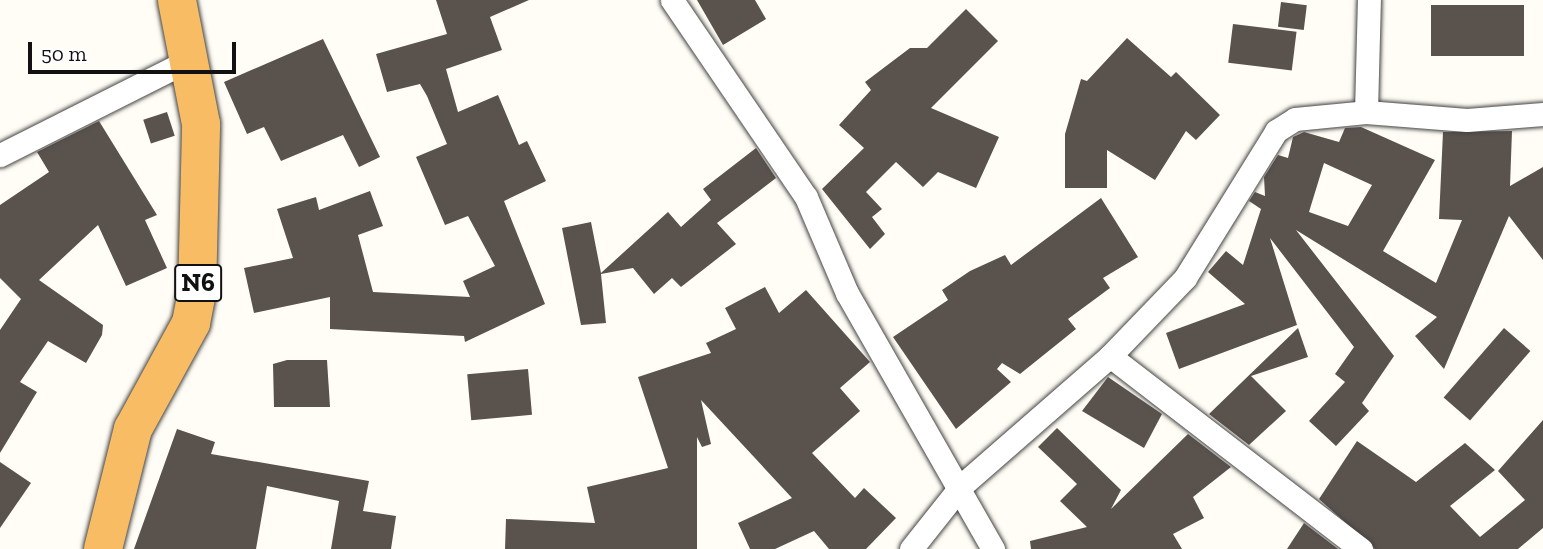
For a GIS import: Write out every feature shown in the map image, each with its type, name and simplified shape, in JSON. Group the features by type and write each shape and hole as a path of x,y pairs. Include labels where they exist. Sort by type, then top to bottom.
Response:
{"highway":[{"name":"N6","path":"103,549 132,429 191,323 197,293 201,124 191,59 177,0"}],"street":[{"path":"672,0 806,197 847,293 961,486 993,549"},
{"path":"1366,112 1369,0"},
{"path":"0,155 191,59"},
{"path":"911,549 961,486 1110,356 1185,278 1276,131 1295,119 1366,112 1467,120 1543,114"},
{"path":"1110,356 1361,549"}],"building":[{"path":"436,0 529,0 490,17 502,50 446,69 458,112 498,95 519,145 527,141 546,181 504,201 545,304 465,342 464,336 330,329 330,297 254,313 244,268 293,258 277,209 316,197 319,210 370,191 383,226 358,235 373,292 470,297 463,281 495,266 468,216 445,225 416,157 447,144 427,96 420,84 387,92 376,54 447,34"},
{"path":"697,0 755,0 766,19 723,45"},
{"path":"1281,2 1307,5 1304,30 1278,27"},
{"path":"1431,5 1524,5 1524,56 1431,56"},
{"path":"966,9 998,41 931,108 999,137 976,188 938,172 923,187 896,162 866,192 882,209 872,217 885,234 870,249 822,189 864,148 839,125 871,90 865,82 910,48 927,48"},
{"path":"1233,24 1297,32 1292,71 1228,63"},
{"path":"1127,38 1171,77 1176,72 1220,115 1196,140 1186,131 1155,180 1107,150 1107,188 1065,188 1065,134 1081,79 1087,81"},
{"path":"323,39 380,157 359,167 343,135 281,161 264,127 247,134 224,82"},
{"path":"167,112 175,136 151,144 143,120"},
{"path":"99,121 157,215 145,220 167,268 126,286 98,225 39,280 103,325 102,335 86,363 48,341 20,382 37,392 0,453 0,330 21,299 0,278 0,205 49,172 37,152"},
{"path":"1361,127 1435,160 1383,251 1436,283 1462,220 1439,219 1443,132 1512,131 1510,186 1543,167 1543,260 1509,216 1444,369 1415,336 1437,317 1296,230 1394,356 1362,403 1369,411 1336,446 1309,421 1345,382 1335,374 1354,347 1270,238 1297,325 1179,369 1166,333 1245,304 1208,272 1226,251 1243,265 1261,209 1249,201 1255,192 1265,196 1264,177 1278,155 1288,158 1293,137 1304,132 1339,142 1345,128","holes":["1324,163 1372,185 1348,226 1309,212"]},
{"path":"756,148 776,178 717,223 736,244 681,287 672,278 654,294 633,268 601,274 606,323 581,325 562,228 591,222 601,273 668,212 681,227 711,200 703,189"},
{"path":"1101,198 1138,257 1103,278 1110,288 1068,319 1076,329 1020,374 1002,363 997,369 1011,382 956,429 893,337 948,300 942,290 970,271 1005,255 1011,265"},
{"path":"765,287 779,313 806,290 870,362 840,388 860,411 812,453 855,498 864,488 896,518 866,549 829,549 814,531 775,549 750,549 738,523 792,498 701,400 711,444 702,447 697,437 697,549 505,549 506,519 595,523 587,487 668,468 638,377 711,353 706,343 736,329 725,308"},
{"path":"1298,328 1308,357 1251,376 1286,411 1249,445 1209,414"},
{"path":"1504,328 1530,351 1470,420 1444,397"},
{"path":"287,360 327,360 330,407 274,407 273,364"},
{"path":"528,369 532,415 471,420 467,374"},
{"path":"1108,377 1162,414 1144,448 1082,411"},
{"path":"1543,420 1543,528 1518,549 1375,549 1319,499 1357,441 1416,482 1465,443 1495,470 1450,506 1480,537 1525,500 1498,471"},
{"path":"1057,428 1121,490 1111,509 1188,434 1231,467 1193,497 1204,518 1173,534 1182,549 1031,549 1030,541 1087,527 1060,501 1077,484 1038,447"},
{"path":"177,429 215,442 211,454 369,481 363,511 396,516 391,549 331,549 339,501 267,486 256,549 134,549"},
{"path":"0,462 31,483 0,528"},
{"path":"1304,523 1338,549 1287,549"}]}
